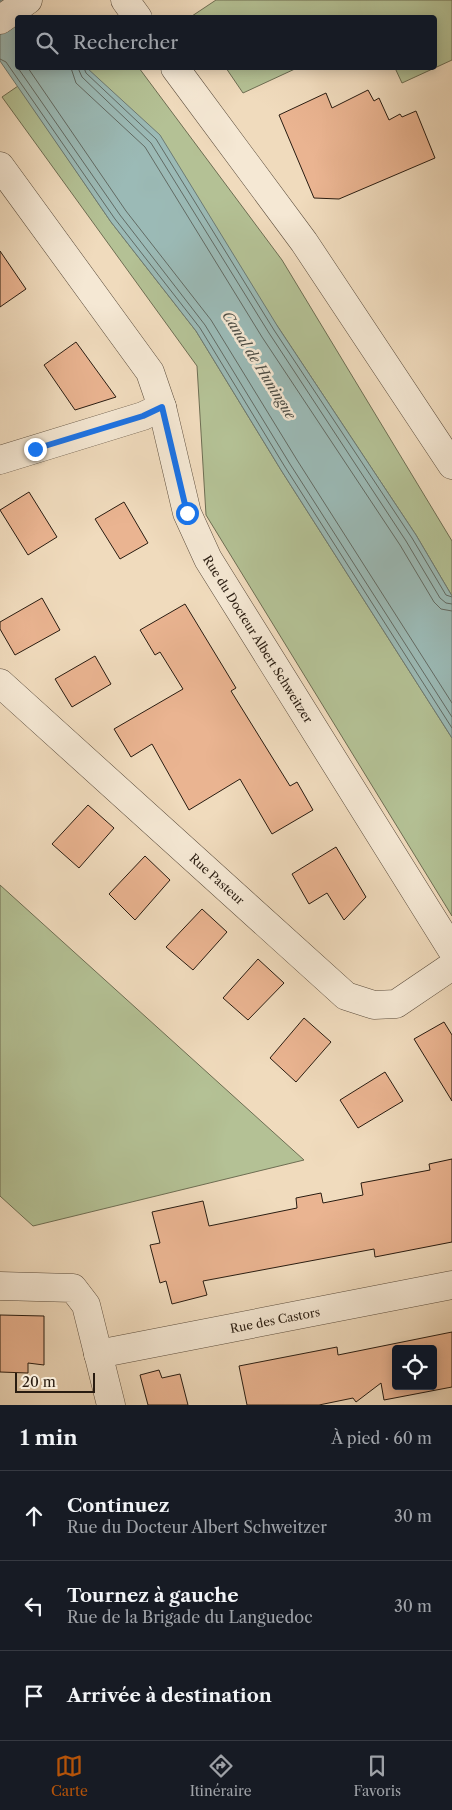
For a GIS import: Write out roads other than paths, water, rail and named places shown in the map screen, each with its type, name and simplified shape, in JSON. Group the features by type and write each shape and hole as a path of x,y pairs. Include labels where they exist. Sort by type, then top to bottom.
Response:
{"street":[{"path":"0,20 28,0"},
{"path":"126,0 136,15"},
{"path":"176,70 304,242 452,465"},
{"name":"Rue du Docteur Albert Schweitzer","path":"0,166 150,372 162,407 187,513 208,559 452,950"},
{"path":"0,460 143,416 162,407"},
{"name":"Rue Pasteur","path":"0,683 346,996 374,1005 396,1004 452,966"},
{"path":"0,1286 73,1288 86,1305 111,1405"},
{"name":"Rue des Castors","path":"98,1354 452,1286"}],"water":[{"name":"Canal de Huningue","path":"0,0 11,0 17,15 15,15 15,70 89,70 160,135 278,327 416,535 452,596 452,738 281,470 196,331 111,222 0,61"}]}
